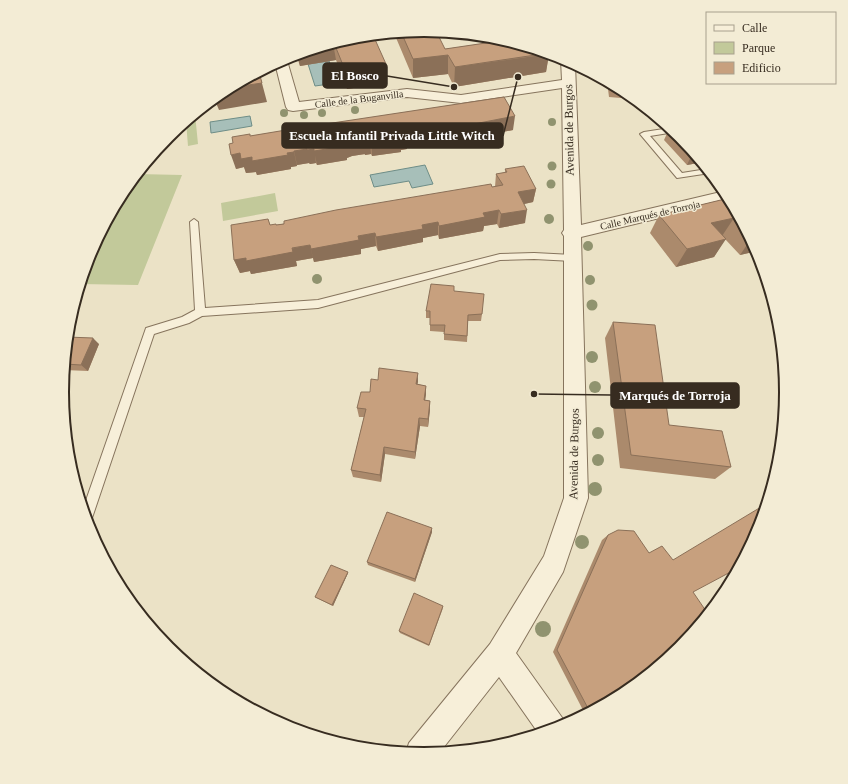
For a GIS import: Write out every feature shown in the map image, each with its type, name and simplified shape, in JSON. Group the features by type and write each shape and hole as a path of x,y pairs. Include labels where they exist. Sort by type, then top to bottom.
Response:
{"street":[{"name":"Calle de la Buganvilla","path":"283,67 293,107 406,93 461,99 568,83"},
{"name":"Avenida de Burgos","path":"426,747 500,654 554,563 576,498 573,258 571,233 568,68"},
{"name":"Calle Marqués de Torroja","path":"571,233 721,198"},
{"path":"500,654 548,724"}],"lane":[{"path":"664,131 644,134 680,176 703,172"},
{"path":"194,222 200,312"},
{"path":"89,509 150,331 186,320 200,312 318,304 500,257 534,256 573,258"}],"green space":[{"path":"196,120 198,144 188,146 187,128"},
{"path":"144,174 182,175 138,285 86,284 96,256 106,235 117,214"},
{"path":"275,193 278,211 223,221 221,203"}],"water":[{"path":"329,61 337,83 315,86 308,64"},
{"path":"250,116 252,126 211,133 210,122"},
{"path":"425,165 433,184 412,188 409,181 374,187 370,175"}],"building":[{"path":"404,38 439,38 445,49 487,43 516,49 535,55 455,67 448,55 413,59"},
{"path":"375,40 386,64 345,70 336,48"},
{"path":"261,78 262,83 247,85"},
{"path":"504,97 515,116 474,124 460,125 461,126 454,127 455,129 426,133 425,131 406,133 407,135 400,136 401,138 371,142 370,140 363,140 344,144 345,146 314,151 314,149 307,149 294,151 287,153 288,155 252,161 252,157 241,159 240,153 231,155 229,144 233,143 232,137 250,134 250,136"},
{"path":"524,166 536,189 518,192 527,210 501,214 499,210 483,213 485,217 439,226 438,222 422,225 423,229 376,237 375,233 358,236 359,240 311,249 310,245 292,248 293,252 246,261 246,258 234,260 231,225 268,219 270,225 284,224 284,221 336,210 491,184 492,187 503,185 496,174 507,172 505,169"},
{"path":"722,200 733,218 711,223 726,239 687,249 659,215"},
{"path":"431,284 454,286 454,291 484,294 482,314 468,315 467,336 444,334 445,325 430,325 430,311 426,311"},
{"path":"613,322 655,325 669,425 722,431 731,467 631,455"},
{"path":"74,337 93,338 81,365 70,364"},
{"path":"379,368 418,373 416,384 426,386 424,400 430,401 428,419 419,418 415,452 384,447 380,475 351,470 366,409 357,408 361,392 370,392 371,379 378,380"},
{"path":"759,508 752,528 729,573 693,592 705,609 691,626 658,659 640,674 587,707 557,650 608,535 618,530 634,531 649,553 662,546 673,560"},
{"path":"387,512 432,528 415,579 367,562"},
{"path":"331,565 348,572 332,605 315,597"},
{"path":"414,593 443,606 429,645 399,631"}],"place":[{"name":"Escuela Infantil Privada Little Witch","path":"518,77"},
{"name":"El Bosco","path":"454,87"},
{"name":"Marqués de Torroja","path":"534,394"}]}
